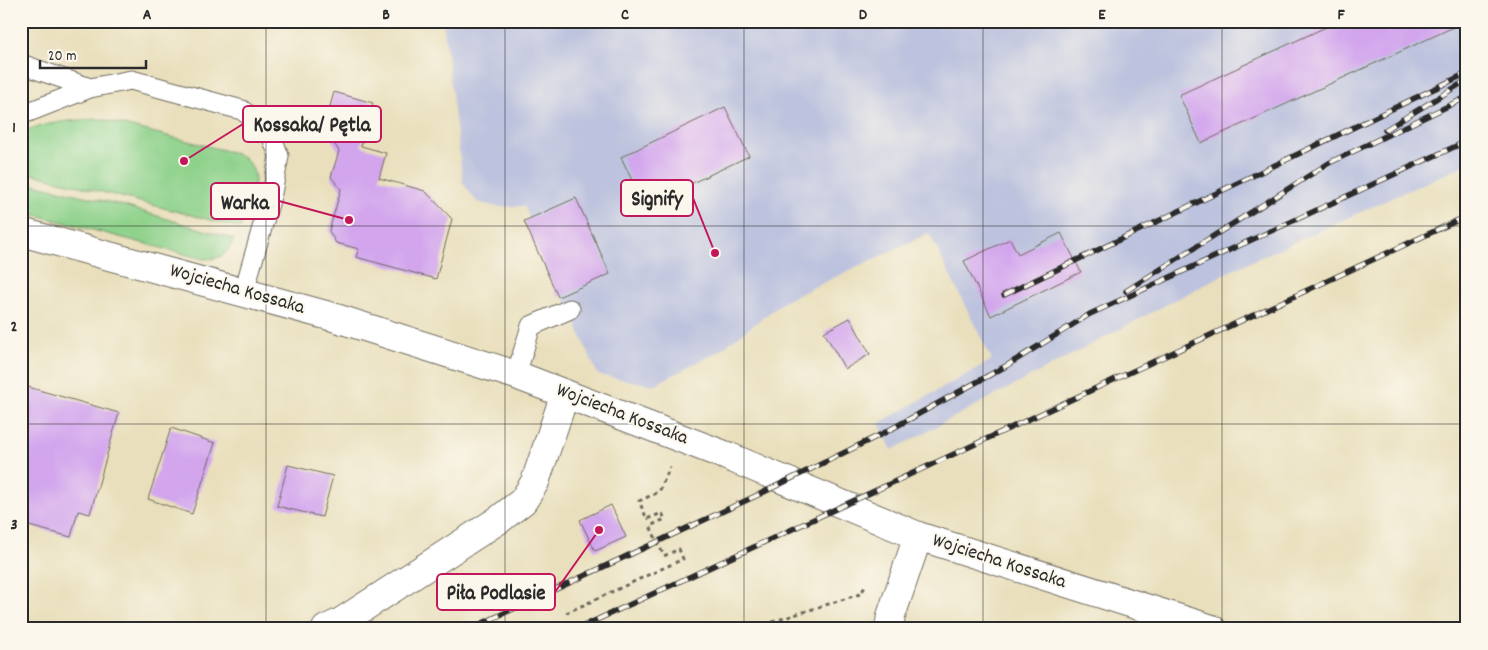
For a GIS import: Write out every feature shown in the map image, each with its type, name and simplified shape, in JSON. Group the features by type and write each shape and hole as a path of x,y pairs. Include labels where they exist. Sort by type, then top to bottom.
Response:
{"street":[{"name":"Wojciecha Kossaka","path":"21,232 244,291 516,375 771,473 918,536 1212,629"},
{"path":"326,629 341,622 500,519 523,501 535,482 566,394"},
{"path":"889,629 918,536"}],"lane":[{"path":"21,64 90,88"},
{"path":"21,115 90,88 131,80 242,110 270,132 279,156 272,193 244,291"},
{"path":"516,375 531,326 570,310"}],"path":[{"path":"566,612 683,559 678,549 664,556 650,526 665,519 662,512 647,519 639,502 659,492 673,459"},
{"path":"758,629 769,623 860,594 865,586"}],"shaded area":[{"path":"443,21 1467,21 1467,164 1226,273 892,450 879,423 992,360 929,233 785,301 719,351 654,385 598,375 524,206 497,207 477,202 463,183"}],"green space":[{"path":"100,119 231,152 244,158 251,166 255,183 251,202 241,228 21,171 21,132 60,122"},
{"path":"21,181 121,205 234,239 223,255 203,259 21,211"}],"building":[{"path":"1339,21 1467,21 1201,143 1179,95"},
{"path":"334,92 373,103 361,146 386,153 379,178 425,191 452,219 436,279 356,257 359,249 336,243 329,231 341,189 331,177 339,151 324,128"},
{"path":"725,107 749,156 644,206 621,157"},
{"path":"576,198 610,274 558,297 524,221"},
{"path":"1061,233 1081,272 991,316 964,261 1010,239 1018,254"},
{"path":"850,318 870,354 845,369 824,332"},
{"path":"21,385 119,413 90,514 78,511 71,537 21,524"},
{"path":"171,428 215,443 192,514 148,499"},
{"path":"288,465 333,476 322,517 277,506"},
{"path":"611,505 626,537 595,551 580,520"}],"railway":[{"path":"1004,295 1467,73"},
{"path":"1385,130 1467,80"},
{"path":"1126,291 1329,163 1467,97"},
{"path":"470,629 760,494 884,433 1006,366 1090,314 1467,141"},
{"path":"577,629 1467,216"}],"place":[{"name":"Kossaka/ Pętla","path":"184,161"},
{"name":"Warka","path":"349,220"},
{"name":"Signify","path":"715,253"},
{"name":"Piła Podlasie","path":"599,530"}]}
